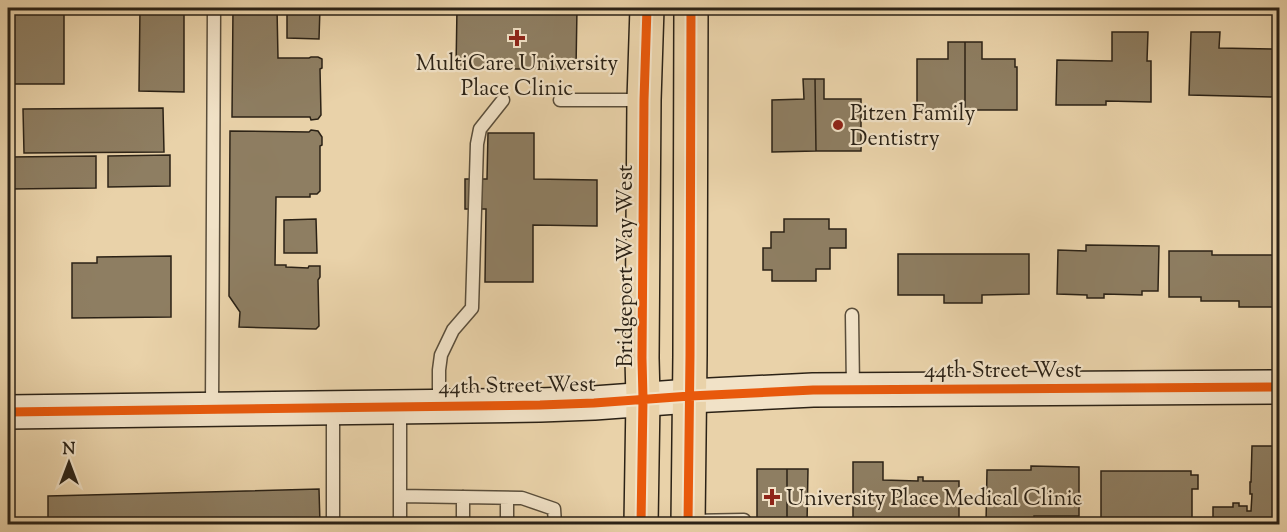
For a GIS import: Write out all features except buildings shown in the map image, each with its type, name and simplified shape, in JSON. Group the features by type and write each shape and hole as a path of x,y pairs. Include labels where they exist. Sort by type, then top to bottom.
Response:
{"main road":[{"name":"Bridgeport Way West","path":"641,525 644,399 642,358 644,100 647,8"},
{"path":"688,523 691,8"}],"street":[{"name":"44th Street West","path":"8,411 551,405 813,390 1280,387"}],"lane":[{"path":"212,409 214,8"},
{"path":"439,406 441,355 453,330 472,308 478,136 480,129 503,100"},
{"path":"560,100 644,100"},
{"path":"852,315 853,390"},
{"path":"400,406 400,525"},
{"path":"333,407 333,525"},
{"path":"400,496 522,498 554,509 555,525"},
{"path":"463,497 463,525"},
{"path":"507,498 507,525"},
{"path":"688,523 744,520"}],"cycle path":[{"path":"641,524 644,100 647,8"},
{"path":"688,524 691,8"},
{"path":"8,412 540,405 813,390 1280,387"}],"place":[{"name":"MultiCare University Place Clinic","path":"517,38"},
{"name":"Pitzen Family Dentistry","path":"838,125"},
{"name":"University Place Medical Clinic","path":"772,497"}]}
